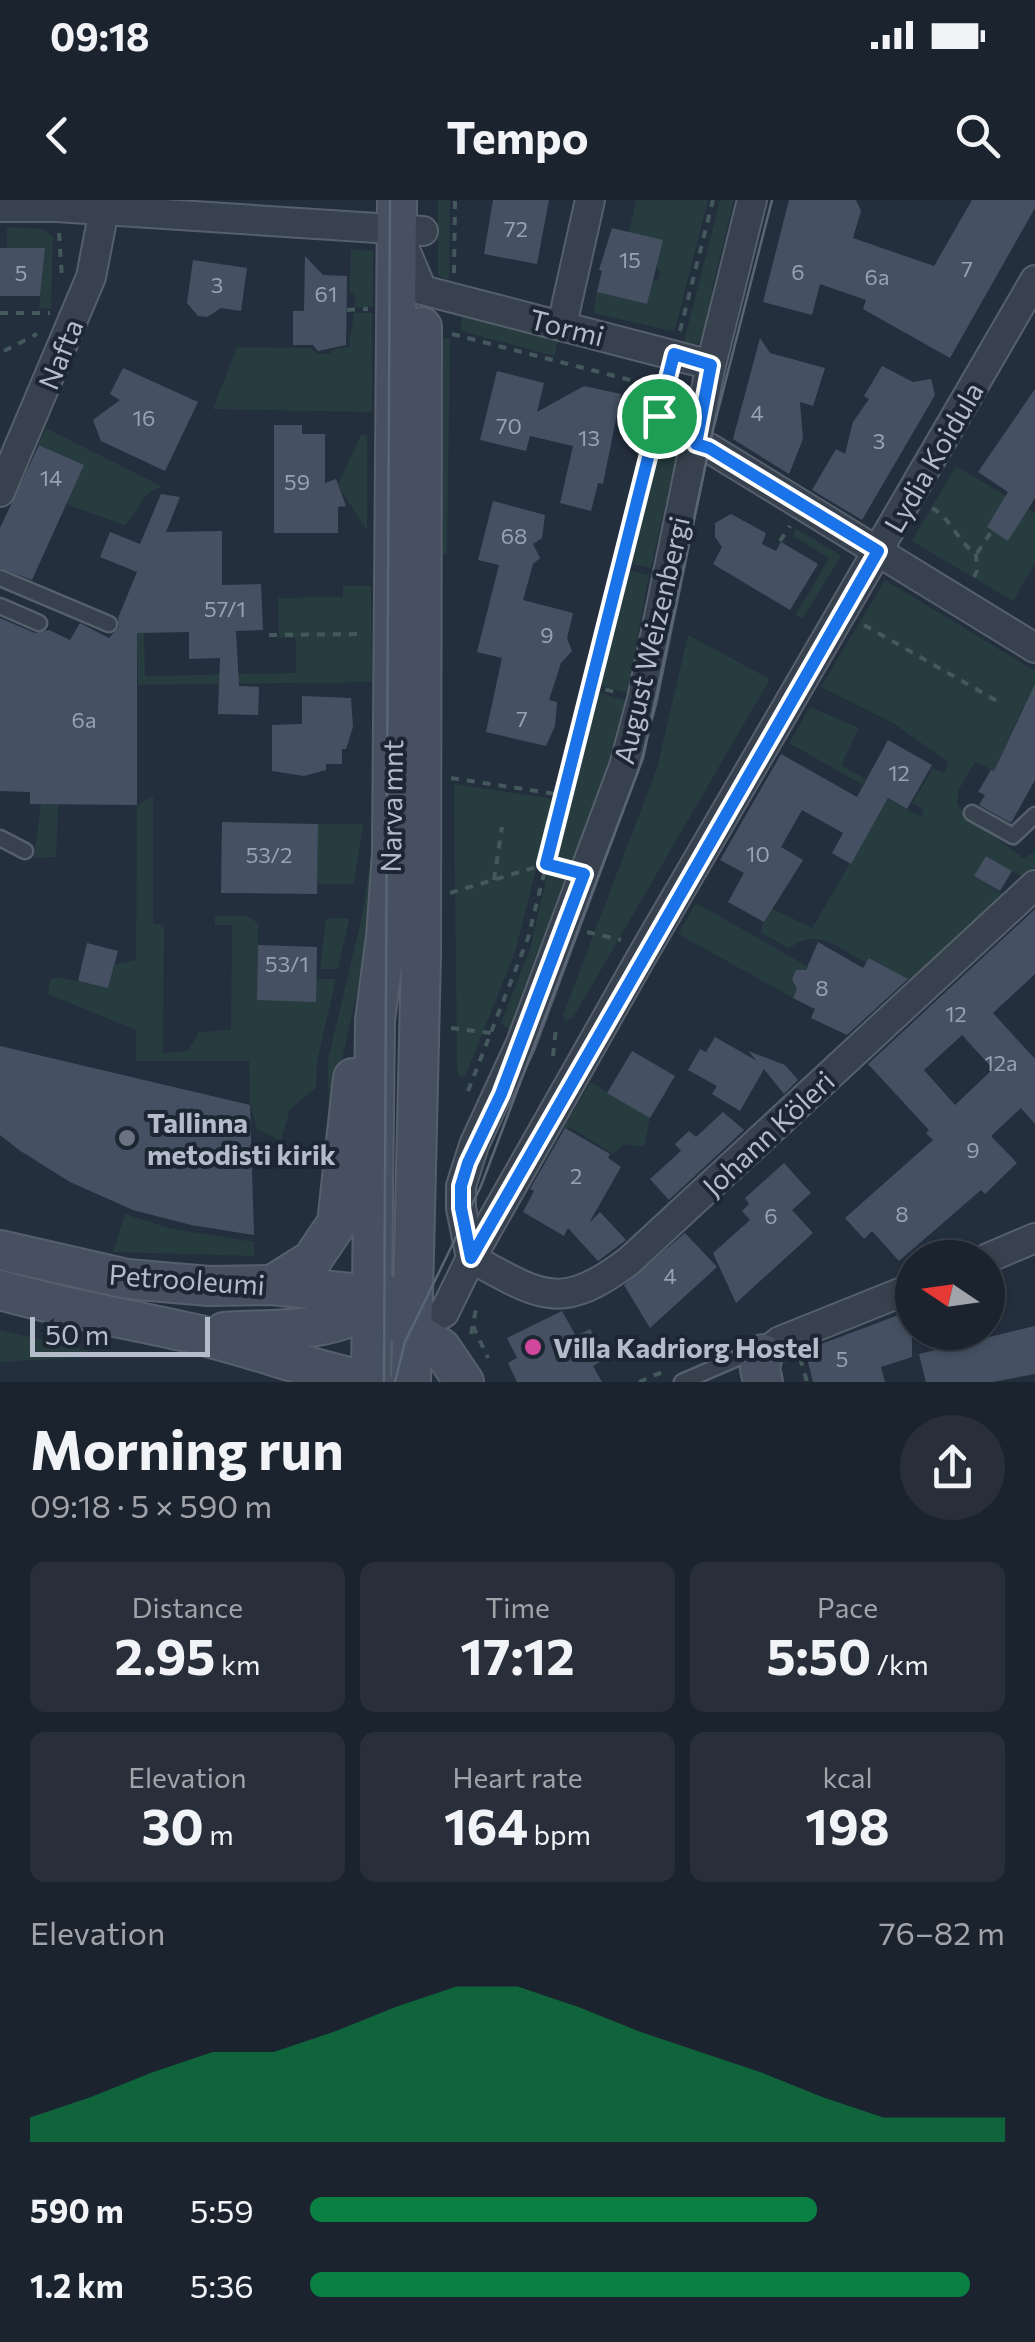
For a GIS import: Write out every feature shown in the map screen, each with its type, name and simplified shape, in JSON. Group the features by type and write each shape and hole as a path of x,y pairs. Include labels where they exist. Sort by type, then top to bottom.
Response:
{"main road":[{"name":"Narva mnt","path":"410,215 438,286 410,1382"},
{"name":"Narva mnt","path":"372,1382 375,1020 392,854 410,215"},
{"path":"272,1285 312,1260 337,1223 343,1192 350,1087 375,1020"},
{"path":"196,1334 336,1322 372,1306 384,1291 413,1218"},
{"name":"Petrooleumi","path":"0,1250 127,1279 209,1286 336,1289 412,1329 478,1375"},
{"name":"Petrooleumi","path":"0,1290 72,1311 196,1334 335,1376 372,1382"}],"street":[{"path":"562,325 590,200"},
{"name":"August Weizenbergi","path":"471,1258 461,1208 461,1186 501,1094 624,766 642,699 711,365 752,200"},
{"path":"0,207 410,215"},
{"name":"Nafta","path":"0,492 91,277 104,210"},
{"name":"Lydia Koidula","path":"471,1258 646,948 1035,280"},
{"name":"Tormi","path":"438,286 711,365"},
{"path":"696,444 709,448 1035,648"},
{"name":"Johann Köleri","path":"471,1258 518,1286 549,1295 572,1294 600,1283 629,1261 1035,885"},
{"path":"1005,1251 1035,1238"},
{"path":"412,1329 444,1313 471,1258"},
{"path":"763,1368 780,1341 895,1295"}],"lane":[{"path":"0,578 109,624"},
{"path":"0,606 39,623"},
{"path":"972,813 1013,836 1035,815"},
{"path":"0,838 25,851"},
{"path":"682,1382 749,1353 763,1368"}],"path":[{"path":"438,286 455,200"},
{"path":"465,1104 522,957 714,200"},
{"path":"346,310 378,309"},
{"path":"0,312 37,313"},
{"path":"4,351 41,332"},
{"path":"454,335 665,389"},
{"path":"924,504 947,516 960,542 976,554"},
{"path":"780,542 793,522"},
{"path":"970,585 977,571 976,554 990,532"},
{"path":"842,612 997,701"},
{"path":"269,636 371,634"},
{"path":"446,778 563,795"},
{"path":"494,880 502,827"},
{"path":"444,895 546,864 584,874"},
{"path":"587,932 646,948"},
{"path":"552,1056 556,1024"},
{"path":"446,1027 491,1033"},
{"path":"470,1344 478,1300"},
{"path":"473,1326 478,1375"}],"green space":[{"path":"438,200 450,200 449,281 438,275"},
{"path":"636,200 708,200 675,330 593,313 597,292 647,304 653,280 658,280 660,272 629,232"},
{"path":"720,200 734,200 712,289 716,299 704,339 697,344 684,342"},
{"path":"7,227 42,229 53,237 51,308 39,308 45,248 7,248"},
{"path":"351,249 373,251 373,307 355,307 355,293 350,293"},
{"path":"354,313 372,313 372,412 213,409 237,347 311,348 317,354 329,354 334,349 349,347"},
{"path":"462,314 558,339 555,356 461,331"},
{"path":"450,339 447,554 437,553 438,340"},
{"path":"664,423 684,427 685,442 671,479 651,568 627,563"},
{"path":"46,428 163,487 149,493 124,525 66,504 84,465 38,444"},
{"path":"361,435 367,435 367,531 338,485"},
{"path":"956,466 1035,513 1035,563 1013,601 912,541"},
{"path":"795,528 841,556 803,618 795,616 829,558 793,536"},
{"path":"625,570 649,575 627,693 597,684"},
{"path":"885,580 1035,671 1035,699 1027,708 1023,707 994,771 975,762 959,789 957,804 971,820 1023,859 1035,851 1035,867 1023,877 986,856 975,877 1004,895 909,980 870,958 866,963 819,939 789,948 762,933 761,928 771,908 812,928 888,799 921,817 924,810 912,803 933,768 944,773 948,762 893,723 821,687"},
{"path":"343,586 371,586 372,682 138,685 137,633 144,633 145,676 296,673 296,638 279,638 278,598 343,597"},
{"path":"688,635 770,679 574,1016 566,1022 563,1015 657,768"},
{"path":"595,692 626,700 603,781 571,865 553,857"},
{"path":"810,707 859,728 841,765 866,779 863,785 789,743"},
{"path":"454,784 554,799 515,952 465,1077 459,1076 457,1070"},
{"path":"153,796 153,924 164,925 163,1053 188,1051 199,1032 231,1030 232,925 215,925 215,916 247,916 258,923 257,1000 316,979 336,979 317,1061 316,1088 290,1109 281,1141 257,1129 250,1105 249,1061 136,1061 136,1030 48,994 50,980 58,977 108,988 115,964 136,960 137,805"},
{"path":"41,804 58,805 56,857 34,858"},
{"path":"318,824 363,824 354,884 317,884"},
{"path":"375,826 380,888 329,1119 328,1060 363,912"},
{"path":"548,872 568,872 514,1015 514,1034 501,1023 530,949"},
{"path":"696,903 807,966 805,971 796,970 792,978 797,989 793,998 678,934"},
{"path":"326,919 349,919 338,969 320,969"},
{"path":"591,1082 650,1118 644,1147 624,1144 613,1154 571,1128 563,1128"},
{"path":"125,1214 169,1228 254,1242 254,1256 113,1252"},
{"path":"0,1330 88,1351 89,1357 0,1362"}],"building":[{"path":"493,200 549,200 537,264 484,254"},
{"path":"789,200 856,200 861,211 853,238 934,266 972,200 1035,200 1035,208 950,358 863,309 866,300 820,284 812,315 763,302"},
{"path":"612,228 663,240 647,304 597,292 602,271 599,270"},
{"path":"0,248 45,248 40,296 0,296"},
{"path":"305,256 323,275 347,276 346,345 318,351 313,345 293,345 293,311 304,311"},
{"path":"193,260 247,268 241,311 221,308 207,317 198,316 187,303"},
{"path":"760,338 770,353 825,368 813,406 800,402 803,439 789,474 733,439"},
{"path":"882,366 913,382 931,379 935,395 862,520 812,490 836,449 845,454 853,422 869,399 864,396"},
{"path":"123,368 198,402 165,471 101,441 93,420 120,400 110,394"},
{"path":"497,371 544,383 537,412 584,386 621,394 603,484 598,483 591,511 560,503 573,446 530,436 526,451 480,440"},
{"path":"1035,389 1035,498 1008,541 987,527 1008,492 978,472"},
{"path":"274,425 302,425 302,434 325,434 325,483 336,479 346,506 338,507 338,533 274,533"},
{"path":"39,445 84,465 32,580 0,568 0,528"},
{"path":"161,494 180,497 166,532 222,531 222,585 261,584 263,630 236,631 239,686 259,687 258,715 218,714 220,658 189,659 189,632 137,633 137,805 30,804 30,792 0,791 0,618 35,633 49,630 70,640 80,623 109,638 119,627 118,618 137,572 100,557 110,532 140,544"},
{"path":"493,501 545,515 542,538 533,544 540,558 533,564 523,600 573,613 567,638 572,651 561,663 549,700 557,702 555,726 546,746 486,732 502,658 477,652 499,565 478,560"},
{"path":"731,514 766,533 762,544 776,551 781,542 818,564 790,610 713,564 722,547 715,537 715,523"},
{"path":"1035,684 1035,780 1011,823 979,805 985,795 978,792 994,771"},
{"path":"302,696 351,698 353,727 346,749 342,749 342,764 326,764 326,770 304,776 272,771 272,725 302,724"},
{"path":"888,740 932,765 907,809 888,798 851,864 832,853 843,833 802,810 781,847 803,860 764,922 728,902 744,873 720,860 781,754 857,797"},
{"path":"222,822 318,824 317,894 221,893"},
{"path":"986,856 1012,871 1000,891 974,876"},
{"path":"1035,909 1035,974 993,1013 1035,1059 1035,1124 1021,1108 991,1136 1017,1163 985,1194 981,1190 923,1240 895,1240 895,1257 872,1231 864,1239 845,1218 933,1140 926,1133 929,1130 868,1064","holes":["962,1035 993,1069 955,1105 924,1070"]},
{"path":"818,942 863,968 869,958 908,979 847,1035 811,1018 815,1009 793,998 797,989 792,979 796,970 806,970"},
{"path":"87,943 118,951 108,988 78,981"},
{"path":"258,945 317,947 316,1002 257,1000"},
{"path":"715,1037 757,1061 748,1051 785,1065 798,1080 784,1094 764,1069 740,1111 712,1094 717,1086 688,1070 700,1049 706,1052"},
{"name":"Tallinna metodisti kirik","path":"0,1046 250,1105 254,1235 133,1210 70,1182 19,1150 0,1135"},
{"path":"632,1051 675,1076 650,1118 607,1093"},
{"path":"723,1112 744,1130 669,1200 650,1179 681,1151 675,1144 689,1131 696,1137"},
{"path":"565,1128 610,1154 608,1158 621,1167 589,1223 600,1212 626,1240 598,1261 568,1228 564,1236 523,1212 534,1191 530,1189"},
{"path":"784,1163 811,1193 792,1210 813,1233 736,1303 713,1253 750,1220 742,1211 749,1204 745,1198"},
{"path":"685,1233 717,1267 650,1328 624,1285"},
{"path":"562,1311 576,1336 590,1329 606,1358 593,1366 602,1382 517,1382 508,1363 517,1358 507,1338"},
{"path":"895,1316 895,1350 912,1350 912,1357 881,1367 885,1382 813,1382 805,1350"},
{"path":"1035,1326 1035,1374 993,1382 926,1382 919,1354 936,1350 1005,1350 1005,1333"}],"tram line":[{"path":"384,1382 390,200"},
{"path":"395,1382 405,1342 481,1186 643,758 713,430 772,200"}],"place":[{"name":"Tallinna metodisti kirik","path":"127,1138"},
{"name":"Villa Kadriorg Hostel","path":"533,1347"}],"route":[{"path":"674,354 711,365 696,444 709,448 878,551 471,1258 461,1208 461,1186 474,1146 501,1094 584,874 546,864 659,416 674,354"}]}
